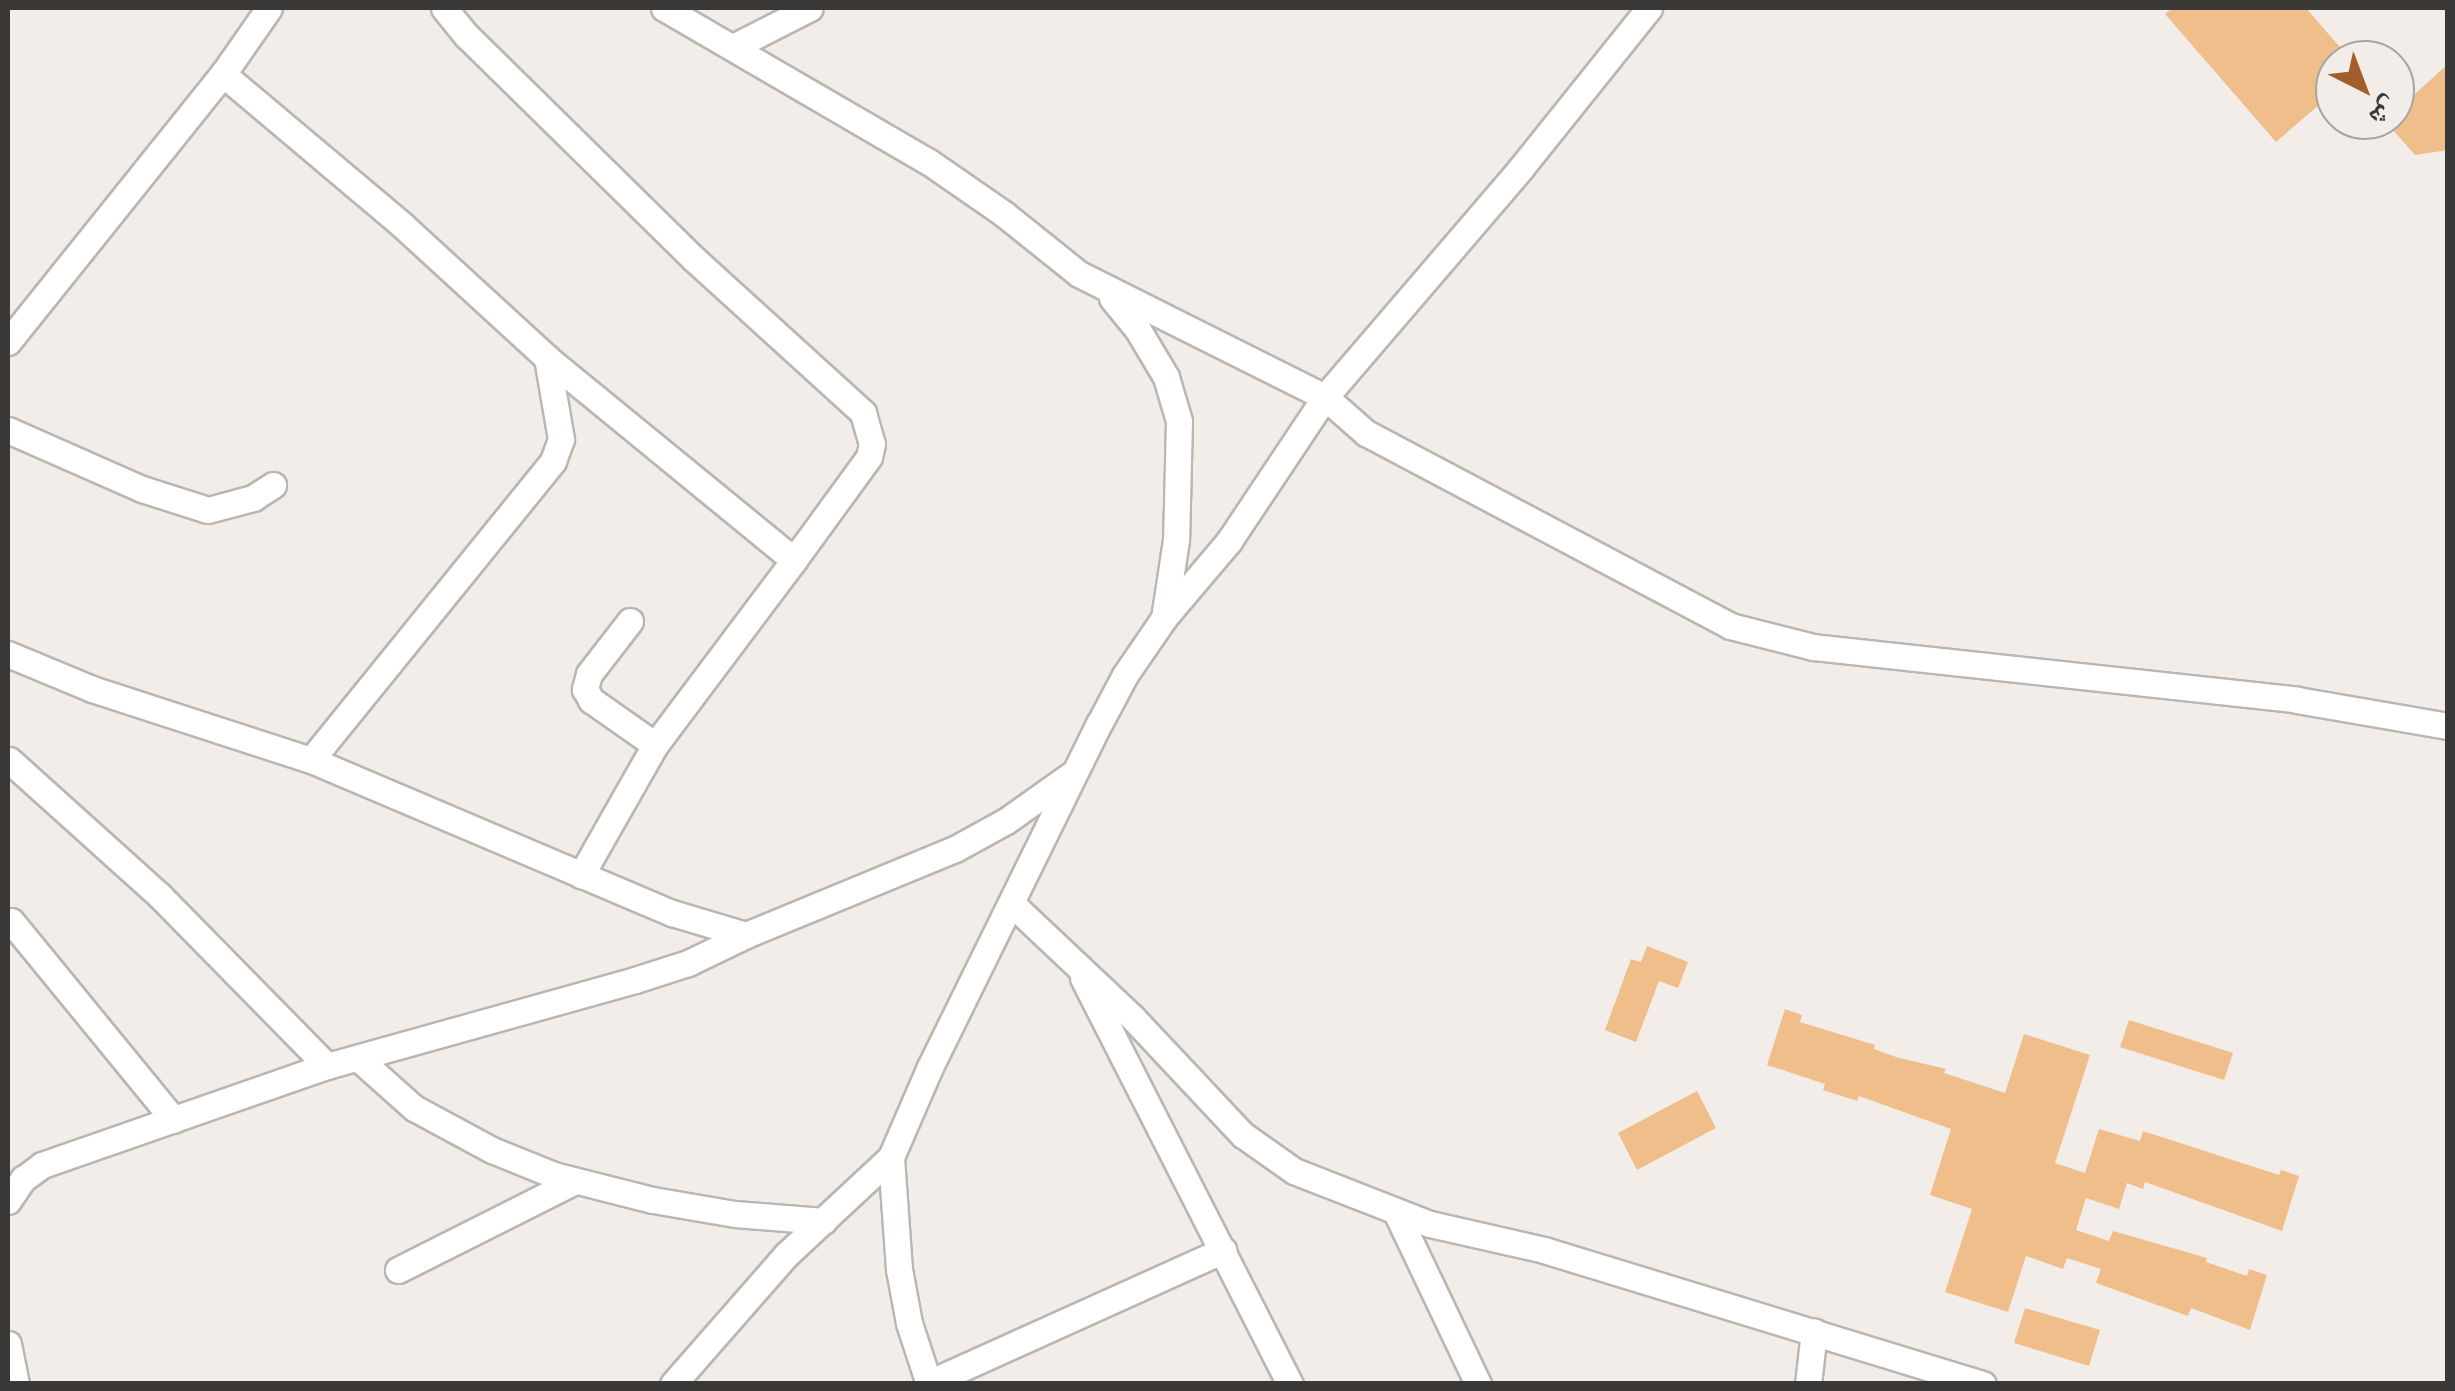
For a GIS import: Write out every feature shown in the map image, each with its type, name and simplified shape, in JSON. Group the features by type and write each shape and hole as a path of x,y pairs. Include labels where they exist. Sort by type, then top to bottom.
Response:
{"street":[{"path":"8,342 223,74 270,8"},
{"path":"444,8 467,36 694,259 862,413 872,444 869,456 794,560 654,745 582,874"},
{"path":"664,8 930,162 1004,214 1078,274 1325,396 1366,434 1730,626 1814,647 2298,700 2448,726"},
{"path":"733,47 810,8"},
{"path":"674,1384 764,1279 891,1157 929,1069 1125,675 1164,618 1229,541 1325,396 1521,168 1649,8"},
{"path":"223,74 401,224 547,358 794,560"},
{"path":"1106,290 1138,330 1166,377 1179,421 1176,540 1164,618"},
{"path":"311,760 552,461 561,439 547,358"},
{"path":"8,430 142,490 208,510 228,508 273,485"},
{"path":"630,621 589,674 585,689 601,708 654,745"},
{"path":"8,654 92,688 311,760 672,913 746,935"},
{"path":"9,760 159,895 328,1066"},
{"path":"8,1201 23,1179 42,1165 328,1066 688,963 955,849 1006,821 1074,773"},
{"path":"1012,904 1263,1152 1294,1172 1396,1212 1814,1331 1983,1384"},
{"path":"11,921 174,1120"},
{"path":"1074,962 1290,1384"},
{"path":"359,1060 414,1108 492,1150 575,1180 735,1214 824,1222"},
{"path":"891,1157 898,1269 909,1323 929,1383 1223,1250"},
{"path":"398,1270 575,1180"},
{"path":"1396,1212 1478,1384"},
{"path":"1808,1384 1814,1331"},
{"path":"8,1344 16,1384"}],"building":[{"path":"2173,8 2306,8 2334,40 2315,40 2315,108 2276,142 2165,14"},
{"path":"2448,64 2448,150 2415,155 2402,140 2415,140 2415,94"},
{"path":"1647,946 1688,962 1678,988 1659,981 1636,1042 1605,1030 1631,959 1641,962"},
{"path":"1785,1009 1802,1015 1800,1022 1875,1045 1874,1049 1896,1057 1946,1069 1944,1073 2005,1093 2024,1034 2090,1055 2055,1163 2085,1173 2099,1129 2140,1141 2143,1131 2279,1175 2281,1170 2299,1176 2282,1231 2145,1182 2143,1189 2127,1183 2119,1209 2086,1198 2076,1230 2109,1241 2113,1231 2207,1258 2206,1262 2247,1276 2249,1269 2267,1275 2250,1330 2191,1308 2188,1316 2096,1283 2101,1269 2067,1258 2063,1269 2026,1256 2008,1312 1945,1292 1972,1209 1930,1195 1951,1129 1859,1096 1857,1101 1823,1090 1825,1084 1767,1065"},
{"path":"2129,1020 2233,1053 2224,1080 2120,1047"},
{"path":"1697,1091 1716,1128 1637,1170 1618,1133"},
{"path":"2025,1308 2100,1330 2089,1366 2014,1343"}]}
